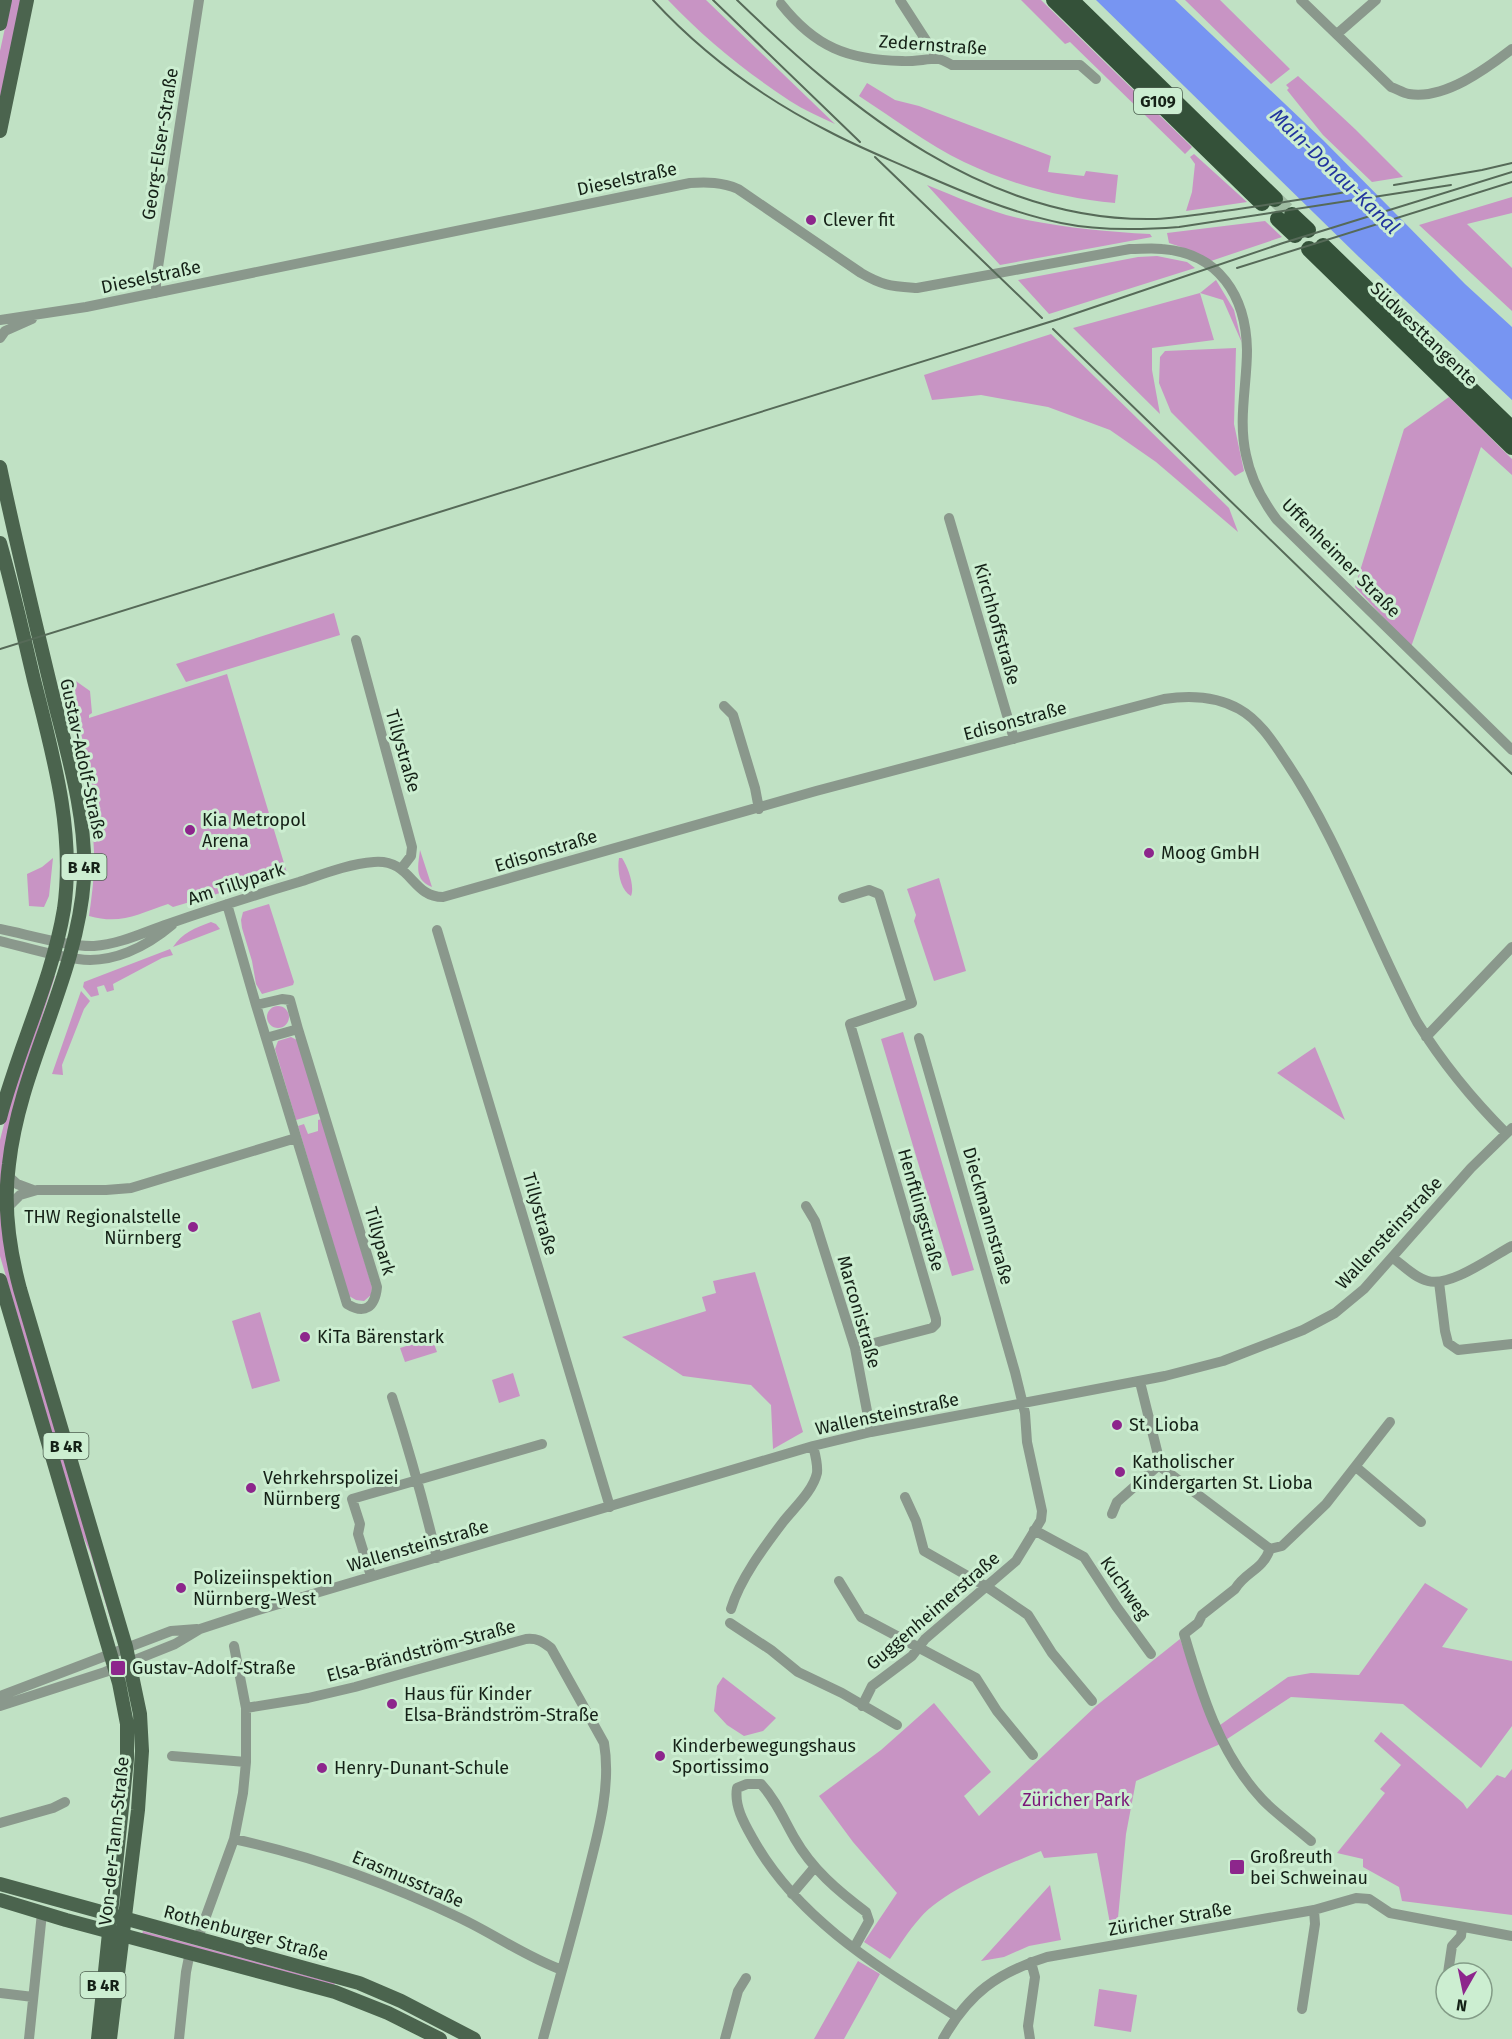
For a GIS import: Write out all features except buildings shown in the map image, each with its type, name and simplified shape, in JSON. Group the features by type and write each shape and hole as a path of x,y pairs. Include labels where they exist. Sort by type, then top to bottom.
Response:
{"highway":[{"name":"G109","path":"1054,0 1268,201 1071,0"},
{"path":"1285,217 1301,232"},
{"name":"Südwesttangente","path":"1512,429 1316,247 1512,447"}],"main road":[{"path":"0,24 5,0"},
{"path":"0,131 27,0"},
{"name":"Gustav-Adolf-Straße","path":"0,467 30,606 82,822 83,881 70,958 12,1141 7,1208 10,1244 21,1296 126,1647"},
{"name":"Gustav-Adolf-Straße","path":"0,543 56,769 66,835 66,894 55,947 0,1118"},
{"name":"B 4R","path":"0,1280 113,1662"},
{"name":"Von-der-Tann-Straße","path":"110,2039 138,1810 142,1751 139,1703 126,1647"},
{"name":"Von-der-Tann-Straße","path":"98,2039 128,1741 123,1701 113,1662"},
{"name":"Rothenburger Straße","path":"0,1884 359,1983 401,2001 474,2039"},
{"name":"Rothenburger Straße","path":"0,1900 352,1998 440,2039"}],"street":[{"name":"Georg-Elser-Straße","path":"156,293 156,280 199,0"},
{"path":"900,0 938,59"},
{"path":"1301,0 1391,87 1410,94 1435,93 1449,89 1512,49"},
{"path":"1337,34 1376,0"},
{"name":"Zedernstraße","path":"781,4 791,17 808,32 827,46 844,54 901,61 938,59 952,65 1080,65 1096,79"},
{"name":"Dieselstraße","path":"0,320 43,315 156,293 690,183 727,184 738,189 879,284 917,288 1130,249 1162,249 1193,256"},
{"name":"Uffenheimer Straße","path":"1193,256 1210,266 1229,283 1237,297 1245,323 1247,351 1242,412 1243,433 1249,469 1260,497 1277,520 1512,750"},
{"name":"Dieselstraße","path":"2,333 43,315"},
{"name":"Kirchhoffstraße","path":"949,518 1014,739"},
{"name":"Tillystraße","path":"356,640 412,847 411,856 401,869"},
{"name":"Edisonstraße","path":"401,869 423,891 435,897 453,896 622,845 759,809 816,791 1164,699 1181,696 1208,698 1223,702 1249,716 1274,743 1305,789 1394,978 1426,1036 1474,1100 1509,1130"},
{"path":"724,706 733,715 759,809"},
{"name":"Am Tillypark","path":"55,947 74,943 96,945 122,941 227,904 362,863 383,861 395,864 401,869"},
{"name":"Henftlingstraße","path":"843,898 869,890 879,894 912,1003 850,1024 936,1319 936,1324 932,1328 855,1348"},
{"name":"Tillypark","path":"227,904 256,1005 347,1304 355,1309 365,1309 372,1305 377,1287 290,1000 282,999 256,1005"},
{"name":"Am Tillypark","path":"55,947 70,958 89,959 126,953 159,936 177,921"},
{"path":"0,928 55,947"},
{"name":"Tillystraße","path":"437,930 610,1507"},
{"path":"0,941 55,947"},
{"path":"1426,1036 1512,948"},
{"path":"266,1038 298,1029"},
{"name":"Dieckmannstraße","path":"919,1038 1023,1404"},
{"name":"Wallensteinstraße","path":"0,1706 113,1662 126,1647 171,1631 200,1629 371,1576 813,1446 871,1432 1140,1382 1215,1363 1276,1342 1303,1330 1348,1304 1369,1285 1471,1168 1509,1130"},
{"path":"8,1175 17,1184 37,1190 131,1188 296,1138"},
{"path":"7,1208 17,1197 37,1190"},
{"name":"Marconistraße","path":"806,1206 816,1221 855,1348 871,1432"},
{"path":"1393,1258 1421,1279 1439,1282 1453,1279 1512,1246"},
{"path":"1439,1282 1448,1343 1458,1350 1512,1344"},
{"path":"1140,1382 1160,1464 1165,1472 1270,1549"},
{"path":"392,1397 418,1480 437,1558"},
{"name":"Guggenheimerstraße","path":"861,1706 872,1686 912,1656 919,1646 1016,1561 1041,1520 1042,1511 1027,1442 1023,1404"},
{"path":"1270,1549 1282,1546 1326,1504 1390,1422"},
{"path":"371,1576 358,1534 360,1524 352,1500 542,1444"},
{"path":"731,1609 736,1593 750,1571 811,1486 817,1472 813,1446"},
{"path":"1112,1514 1117,1502 1160,1464"},
{"path":"1356,1467 1421,1522"},
{"path":"905,1497 916,1521 924,1551 987,1587 1028,1615 1052,1653 1092,1701"},
{"name":"Kuchweg","path":"1034,1530 1084,1557 1151,1654"},
{"path":"1270,1549 1265,1561 1202,1615 1198,1623 1184,1634 1202,1694 1223,1744 1262,1799 1311,1841"},
{"path":"838,1581 861,1617 976,1678 997,1712 1033,1755"},
{"path":"730,1623 771,1650 798,1672 842,1693 897,1725"},
{"name":"Wallensteinstraße","path":"0,1696 113,1662 130,1662 176,1644 200,1629"},
{"name":"Elsa-Brändström-Straße","path":"246,1708 355,1688 526,1639 541,1641 551,1647 604,1743 607,1758 595,1844 543,2039"},
{"path":"198,1938 234,1839 246,1762 246,1708 234,1646"},
{"path":"172,1755 246,1762"},
{"path":"854,1948 869,1920 866,1912 814,1868 795,1840 776,1804 761,1784 747,1784 737,1788 735,1798 750,1834 774,1873 792,1894 828,1928 854,1948 885,1971 956,2016"},
{"path":"0,1823 53,1808 64,1802"},
{"name":"Erasmusstraße","path":"234,1839 298,1854 378,1882 435,1906 562,1970"},
{"path":"792,1894 814,1868"},
{"name":"Züricher Straße","path":"943,2039 956,2016 972,1998 991,1983 1012,1969 1047,1957 1314,1911 1356,1898 1369,1899 1390,1913 1462,1927"},
{"path":"1302,2009 1315,1924 1314,1911"},
{"path":"28,2039 42,1913"},
{"path":"1450,1961 1452,1946 1461,1935 1462,1927 1512,1936"},
{"path":"179,2039 190,1952"},
{"path":"1030,2039 1028,2026 1035,1977 1031,1962"},
{"path":"725,2039 738,1992 746,1978"},
{"path":"0,1994 33,1997"}],"green space":[{"path":"11,0 23,0 0,107 0,51"},
{"path":"668,0 706,0 835,124 795,104 757,78 711,41"},
{"path":"1021,0 1041,0 1192,147 1185,154 1070,42 1065,44"},
{"path":"1185,0 1220,0 1290,69 1271,84"},
{"path":"1298,76 1403,177 1372,182 1323,135 1287,90 1289,88 1286,85"},
{"path":"867,83 895,100 919,106 1051,156 1048,172 1084,176 1086,171 1118,175 1115,203 1076,198 1038,189 964,162 923,139 859,96"},
{"path":"1194,154 1247,202 1186,211 1192,192 1195,164 1190,157"},
{"path":"927,185 976,205 1014,217 1104,231 1150,234 1152,237 1000,265"},
{"path":"1512,197 1512,213 1467,224 1512,268 1512,311 1419,225"},
{"path":"1265,221 1282,237 1208,262 1169,243 1167,233"},
{"path":"1157,256 1187,262 1195,268 1049,314 1018,280 1138,257"},
{"path":"1216,280 1234,310 1242,343 1223,300 1200,293"},
{"path":"1200,293 1214,340 1152,348 1152,370 1160,414 1073,328"},
{"path":"1051,334 1229,508 1238,532 1156,462 1110,430 1048,407 981,395 932,400 924,375"},
{"path":"1236,348 1234,424 1244,471 1235,476 1171,412 1159,383 1160,357 1165,351"},
{"path":"1449,397 1512,459 1512,475 1481,447 1411,647 1355,587 1404,429"},
{"path":"334,613 340,635 186,682 176,664"},
{"name":"Kia Metropol Arena","path":"227,674 287,873 173,907 168,904 120,919 89,916 94,868 93,832 84,772 65,694 73,679 90,691 92,713 89,718"},
{"path":"420,850 432,887 422,881 418,872"},
{"path":"53,858 49,896 44,907 29,906 27,874 42,867"},
{"path":"619,858 622,858 630,877 631,896 624,889 620,879"},
{"path":"939,878 966,971 934,981 914,921 916,915 907,889"},
{"path":"269,904 294,982 293,985 262,994 256,984 241,920 243,912"},
{"path":"211,922 220,929 173,947 194,929"},
{"path":"170,949 173,955 162,958 113,984 114,990 107,992 104,985 97,987 99,995 91,997 83,987 84,982"},
{"path":"52,975 55,976 20,1087 2,1220 117,1630 114,1631 90,1552 81,1532 0,1256 0,1140 10,1101"},
{"path":"81,991 90,1001 84,1009 62,1065 63,1075 52,1074"},
{"path":"278,1006 286,1009 289,1017 286,1025 278,1028 270,1025 267,1017 270,1009"},
{"path":"903,1032 974,1270 952,1276 881,1039"},
{"path":"291,1037 297,1040 320,1113 296,1120 275,1049 278,1041"},
{"path":"1315,1047 1345,1120 1277,1073"},
{"path":"322,1119 372,1287 371,1295 364,1301 349,1296 298,1126 304,1124 308,1134 318,1131 318,1120"},
{"path":"755,1272 803,1432 773,1449 771,1405 751,1385 683,1376 622,1337 706,1311 702,1297 716,1293 713,1281"},
{"path":"260,1312 280,1381 252,1389 232,1321"},
{"path":"432,1338 437,1352 405,1362 400,1348"},
{"path":"513,1373 520,1396 499,1403 492,1380"},
{"name":"Züricher Park","path":"1425,1583 1468,1609 1442,1647 1512,1661 1512,1726 1481,1768 1403,1704 1291,1697 1218,1745 1136,1781 1126,1834 1117,1928 1111,1929 1097,1853 1044,1858 1041,1851 976,1879 944,1898 920,1918 890,1959 864,1942 897,1893 853,1842 819,1796 881,1750 934,1703 991,1772 964,1796 979,1816 1096,1706 1180,1639 1213,1730 1288,1677 1311,1673 1359,1675"},
{"path":"723,1677 776,1718 763,1731 744,1736 727,1725 714,1711 717,1686"},
{"path":"1381,1732 1463,1803 1467,1809 1497,1775 1505,1778 1512,1769 1512,1915 1402,1901 1399,1887 1363,1867 1363,1859 1337,1853 1385,1793 1380,1789 1401,1765 1374,1741"},
{"path":"1050,1885 1061,1940 1029,1946 1004,1957 981,1961"},
{"path":"143,1931 335,1982 334,1987 142,1934"},
{"path":"858,1961 880,1974 844,2039 814,2039"},
{"path":"1099,1989 1137,1995 1131,2032 1094,2026"}],"water":[{"name":"Main-Donau-Kanal","path":"1096,0 1175,0 1323,140 1465,284 1512,327 1512,400 1359,257"}],"tunnel":[{"path":"1275,199 1292,215"}],"railway":[{"path":"653,0 692,38 734,73 804,118 860,147 969,194 1023,213 1061,223 1120,229 1179,227 1451,185"},
{"path":"713,0 860,142"},
{"path":"737,0 827,82 876,119 927,153 980,181 1036,202 1094,215 1156,219 1241,209 1359,190"},
{"path":"875,157 1042,318"},
{"path":"1394,185 1512,163"},
{"path":"0,649 1059,319 1283,243 1512,172"},
{"path":"1237,268 1512,182"},
{"path":"1053,329 1512,774"}],"place":[{"name":"Clever fit","path":"811,220"},
{"name":"Kia Metropol Arena","path":"190,830"},
{"name":"Moog GmbH","path":"1149,853"},
{"name":"THW Regionalstelle Nürnberg","path":"193,1227"},
{"name":"KiTa Bärenstark","path":"305,1337"},
{"name":"St. Lioba","path":"1117,1425"},
{"name":"Katholischer Kindergarten St. Lioba","path":"1120,1472"},
{"name":"Vehrkehrspolizei Nürnberg","path":"251,1488"},
{"name":"Polizeiinspektion Nürnberg-West","path":"181,1588"},
{"name":"Gustav-Adolf-Straße","path":"118,1668"},
{"name":"Haus für Kinder Elsa-Brändström-Straße","path":"392,1704"},
{"name":"Kinderbewegungshaus Sportissimo","path":"660,1756"},
{"name":"Henry-Dunant-Schule","path":"322,1768"},
{"name":"Großreuth bei Schweinau","path":"1237,1867"}]}
